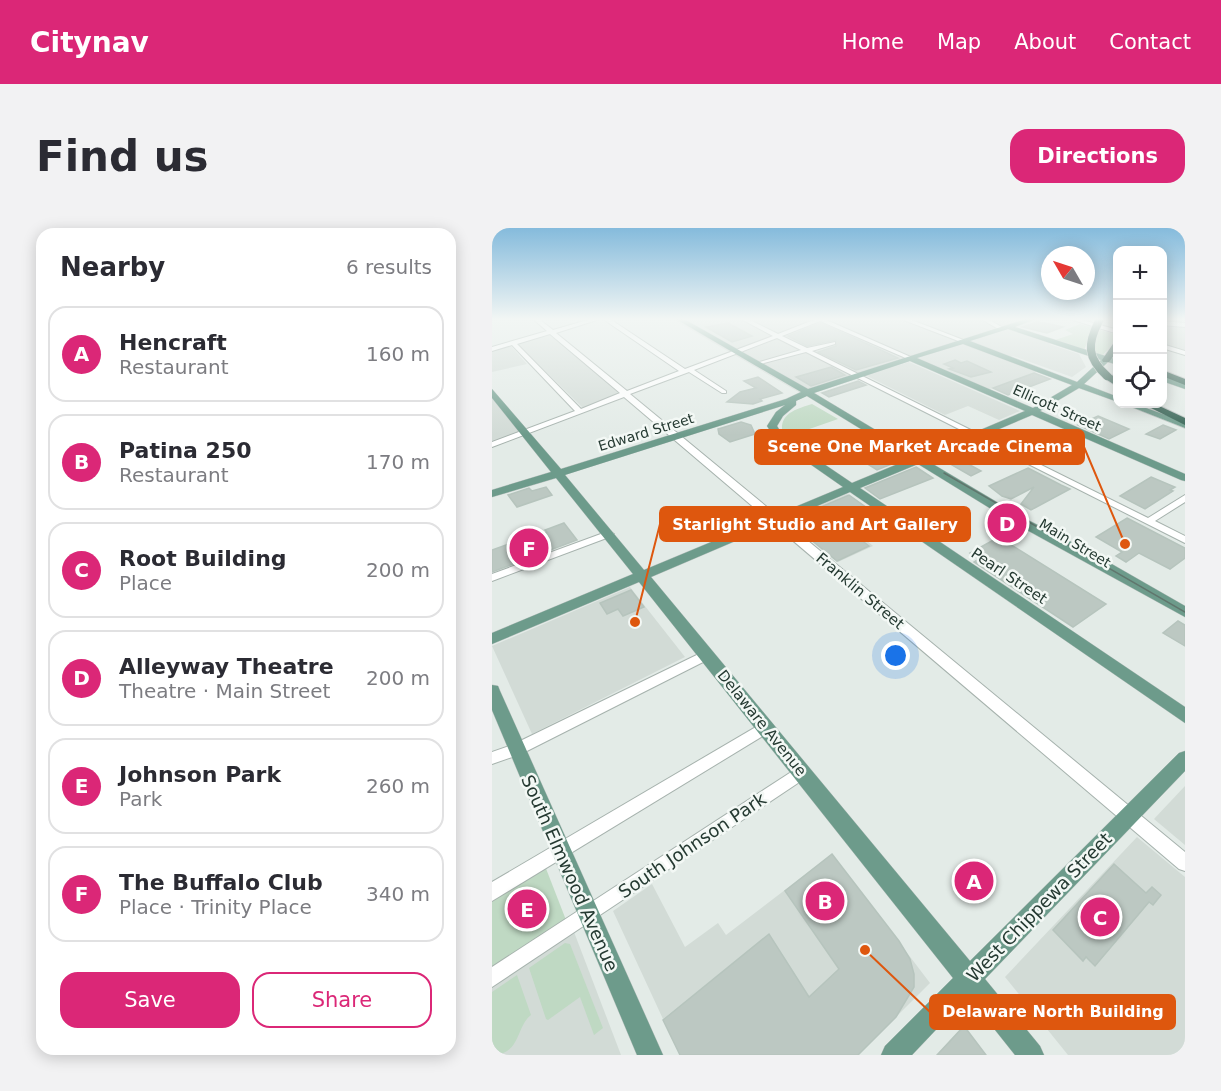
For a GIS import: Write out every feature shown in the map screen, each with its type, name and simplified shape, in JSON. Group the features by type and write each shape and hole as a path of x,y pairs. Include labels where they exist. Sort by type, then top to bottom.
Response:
{"highway":[{"path":"1092,358 1094,363 1113,380"},
{"path":"1167,375 1185,384"},
{"path":"1156,408 1185,423"}],"main road":[{"path":"746,358 922,458"},
{"path":"808,393 910,358"},
{"name":"Ellicott Street","path":"910,358 1185,478"},
{"path":"1006,358 1113,398"},
{"path":"1098,358 1113,362"},
{"path":"492,639 1033,412 1078,385 1106,360"},
{"path":"1167,379 1185,384"},
{"name":"Delaware Avenue","path":"492,392 1031,1055"},
{"name":"Edward Street","path":"492,494 808,393"},
{"name":"Pearl Street","path":"808,393 779,414 772,426 773,430 792,448 1185,716"},
{"path":"1140,408 1185,423"},
{"name":"Main Street","path":"922,458 939,473 1018,520 1084,554 1185,612"},
{"name":"Main Street","path":"922,458 1027,513 1185,608"},
{"name":"South Elmwood Avenue","path":"492,691 650,1055"},
{"name":"West Chippewa Street","path":"894,1055 1185,759"}],"street":[{"path":"527,358 580,412"},
{"name":"Franklin Street","path":"583,358 1185,862"},
{"path":"666,358 724,392"},
{"path":"492,445 722,358"},
{"path":"758,364 780,358"},
{"path":"822,358 1185,540"},
{"path":"1149,521 1185,498"},
{"path":"492,578 609,534"},
{"path":"492,758 516,750 707,655"},
{"path":"492,892 766,727"},
{"name":"South Johnson Park","path":"492,978 802,772"}],"shaded area":[{"path":"492,358 521,358 527,364 492,372"},
{"path":"532,358 577,358 620,394 583,408"},
{"path":"739,358 1011,358 1042,370 981,392 909,360 802,394"},
{"path":"1017,358 1081,358 1086,367 1072,377"},
{"path":"909,362 1020,411 999,420 968,406 945,415 865,375"},
{"path":"492,398 522,432 492,443"},
{"path":"847,494 892,525 864,538 873,546 838,562 787,519"},
{"path":"630,587 685,657 532,734 492,646"},
{"path":"1185,786 1185,845 1154,819"},
{"path":"1137,837 1185,877 1185,1055 1068,1055 1005,977"},
{"path":"832,854 930,983 858,1055 826,1055 769,934 663,1019 613,911 652,884 685,947 718,923 726,935"},
{"path":"574,932 621,1055 492,1055 492,986"}],"green space":[{"path":"812,404 838,419 795,434 797,437 790,439 782,429 785,418 792,412"},
{"path":"545,866 566,920 492,967 492,899"},
{"path":"565,943 570,944 603,1028 594,1035 580,997 548,1020 546,1019 529,968"},
{"path":"517,975 531,1015 513,1045 501,1054 492,1055 492,992"}],"building":[{"path":"830,358 898,358 856,370"},
{"path":"955,360 961,363 967,361 991,372 971,377 949,369 953,368 944,364"},
{"path":"831,367 845,375 811,386 796,377"},
{"path":"1034,373 1050,379 1008,395 993,388"},
{"path":"758,377 782,393 760,399 762,401 753,404 727,402 740,392 756,388 744,381"},
{"path":"858,381 866,385 829,397 822,393"},
{"path":"1098,416 1129,429 1109,439 1078,425"},
{"path":"741,422 751,425 755,434 730,442 719,434 718,429"},
{"path":"1163,425 1176,430 1160,439 1146,434"},
{"path":"871,439 904,459 877,470 866,463 872,460 850,447"},
{"path":"956,450 969,457 961,460 981,471 971,476 938,457"},
{"path":"916,467 933,478 880,499 865,488"},
{"path":"1028,468 1070,489 1031,510 1021,504 1034,487 1011,499 1002,496 989,486"},
{"path":"1151,477 1175,487 1170,490 1173,491 1145,509 1120,496"},
{"path":"546,487 552,495 517,507 508,495 529,488 532,491"},
{"path":"849,495 877,515 851,527 864,537 860,539 869,546 837,561 788,521"},
{"path":"1127,518 1185,548 1185,558 1170,569 1139,553 1126,562 1116,556 1122,552 1096,537"},
{"path":"564,523 577,540 492,572 492,550 514,542 519,541 521,544 538,538 537,536 547,532 545,530"},
{"path":"997,538 1106,604 1073,627 974,562 979,559 970,553"},
{"path":"631,590 644,607 623,616 618,609 607,614 600,603"},
{"path":"1178,621 1185,625 1185,646 1163,633"},
{"path":"832,854 899,941 910,959 914,974 914,987 896,1017 858,1055 680,1055 663,1020 769,934 809,997 839,969 785,891"},
{"path":"1114,864 1146,893 1152,887 1161,895 1153,905 1149,902 1095,966 1086,957 1083,961 1053,930"},
{"path":"964,1026 986,1055 937,1055"}],"tram line":[{"path":"944,473 1185,612"}],"place":[{"name":"Alleyway Theatre","path":"1007,523"},
{"name":"Scene One Market Arcade Cinema","path":"1125,544"},
{"name":"The Buffalo Club","path":"529,548"},
{"name":"Starlight Studio and Art Gallery","path":"635,622"},
{"name":"Hencraft","path":"974,881"},
{"name":"Patina 250","path":"825,901"},
{"name":"Johnson Park","path":"527,909"},
{"name":"Root Building","path":"1100,917"},
{"name":"Delaware North Building","path":"865,950"}]}
